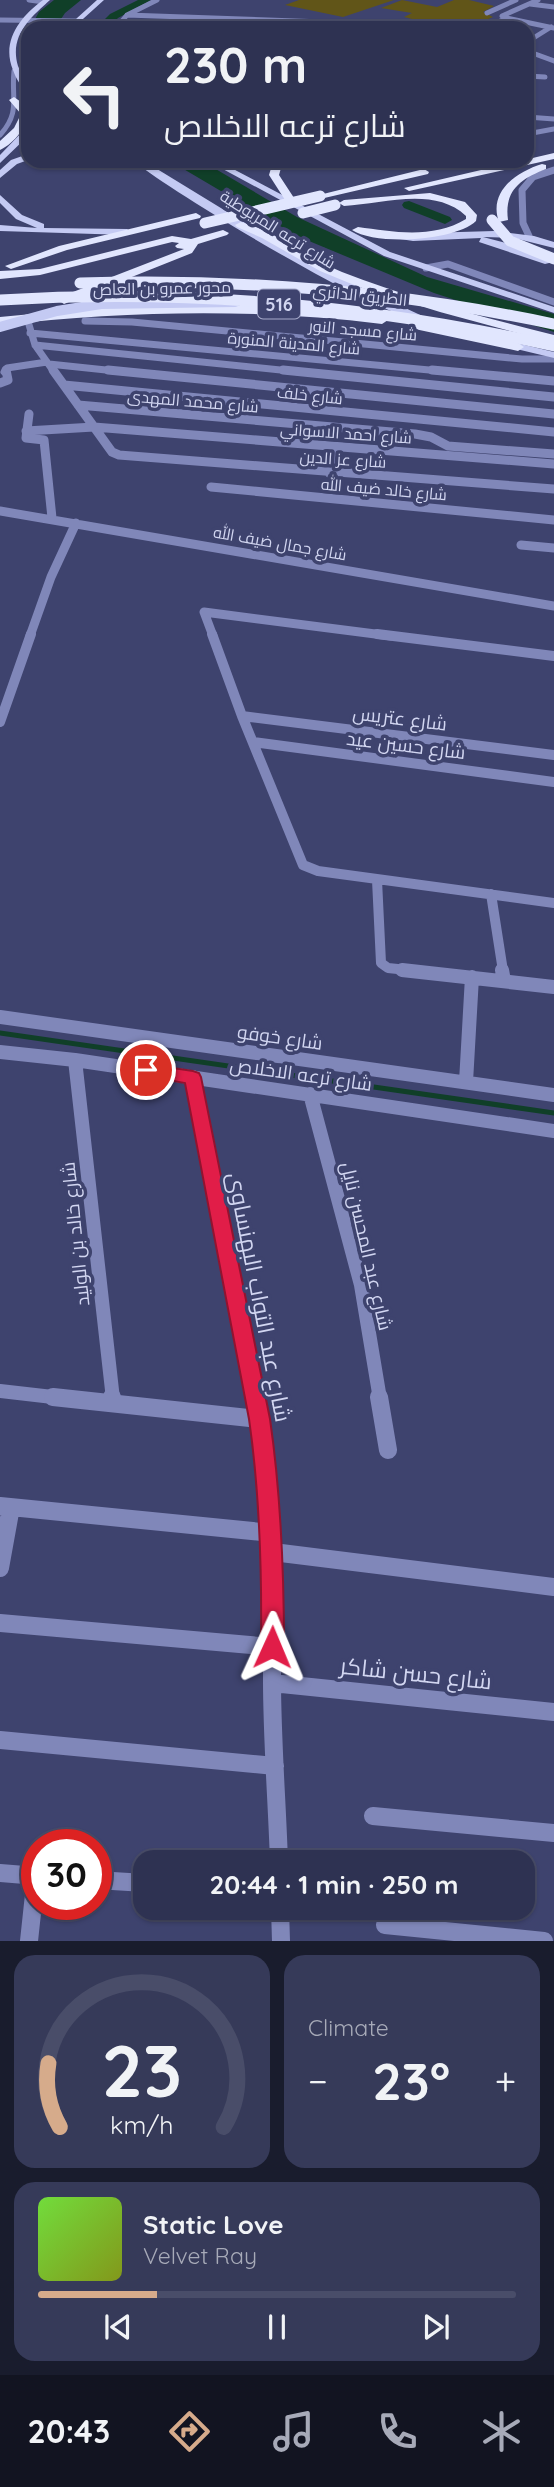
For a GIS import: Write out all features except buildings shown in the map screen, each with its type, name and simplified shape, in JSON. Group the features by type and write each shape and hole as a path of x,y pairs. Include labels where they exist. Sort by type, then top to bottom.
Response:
{"highway":[{"path":"13,100 21,106"},
{"path":"0,147 21,123"},
{"path":"534,160 554,156"},
{"path":"554,164 528,173 510,185 501,198 497,220 497,230 513,243 554,259"},
{"path":"276,168 274,174 291,201"},
{"path":"381,173 392,168"},
{"path":"6,267 200,220 307,189 381,173 431,168"},
{"path":"6,267 56,250 127,232 320,196 437,168"},
{"path":"0,307 56,292 191,242 223,233 500,168"},
{"path":"339,204 414,196 457,198 484,210 497,220"},
{"path":"358,230 403,235 438,233 459,229 472,218 468,209 456,202 414,196"},
{"path":"242,225 266,234 295,254 335,273 475,318 554,339"},
{"path":"0,275 40,272 172,239 191,242"},
{"path":"0,313 50,304 86,293 190,250 193,247 191,242"},
{"name":"الطريق الدائري","path":"0,288 133,281 258,285 418,300 554,324"},
{"name":"الطريق الدائري","path":"0,300 118,297 243,301 415,317 554,346"},
{"path":"0,321 158,309 289,311 418,326 518,347"}],"main road":[{"path":"75,21 101,0"},
{"path":"23,19 46,1"},
{"path":"21,23 10,47 14,71 21,80"},
{"path":"0,160 21,138"},
{"path":"0,175 14,162 21,160"},
{"name":"شارع ترعه المريوطية","path":"149,168 242,225 288,257 362,295 430,322 554,357"},
{"name":"شارع ترعه المريوطية","path":"226,168 364,243 415,265 554,310"},
{"path":"0,198 27,221 53,229 86,233"},
{"path":"321,219 358,230 414,239 495,233 529,236 554,245"},
{"path":"0,228 86,233 127,232"},
{"path":"502,244 508,238 529,236"},
{"path":"415,265 418,252 438,243 465,240 502,244 554,259"},
{"name":"محور عمرو بن العاص","path":"0,327 50,312 89,305 207,305 243,301"}],"street":[{"path":"29,0 46,1"},
{"path":"122,21 127,15 157,0"},
{"path":"486,13 516,0"},
{"path":"522,21 502,16 532,6 538,0"},
{"path":"545,0 554,1"},
{"path":"532,6 554,10"},
{"path":"127,15 295,21"},
{"path":"0,18 48,21"},
{"path":"501,21 506,18"},
{"path":"534,23 552,27"},
{"path":"534,38 552,27"},
{"path":"534,54 554,61"},
{"path":"0,135 15,117 12,83 14,71"},
{"path":"534,76 545,77"},
{"path":"0,116 15,117"},
{"path":"534,118 554,119"},
{"path":"534,133 554,129"},
{"path":"529,236 523,223 522,190 534,177 554,170"},
{"path":"426,268 448,264 554,302"},
{"path":"27,318 35,345 94,427"},
{"name":"شارع مسجد النور","path":"85,321 139,323 509,358 554,357"},
{"name":"شارع المدينة المنورة","path":"30,333 554,382"},
{"path":"35,345 554,397"},
{"path":"0,383 8,380 4,372 7,368 48,363 554,414"},
{"path":"319,391 327,373"},
{"name":"شارع خلف","path":"64,385 554,432"},
{"path":"424,420 426,401"},
{"name":"شارع محمد المهدى","path":"78,405 424,435 448,446 554,454"},
{"path":"518,429 519,411"},
{"path":"29,414 27,438 44,440 52,519"},
{"name":"شارع احمد الاسواني","path":"26,431 94,427 554,464"},
{"name":"شارع عز الدين","path":"94,427 112,452 130,456 554,489"},
{"path":"540,453 541,431"},
{"path":"329,473 334,447"},
{"path":"445,479 447,455"},
{"name":"شارع خالد ضيف الله","path":"211,487 554,520"},
{"name":"شارع جمال ضيف الله","path":"0,511 554,606"},
{"path":"0,722 51,577 76,523"},
{"path":"521,545 554,548"},
{"path":"554,656 204,612 242,716 303,865 318,871 377,880 554,903"},
{"name":"شارع عتريس","path":"242,716 554,754"},
{"name":"شارع حسين عيد","path":"253,742 554,782"},
{"path":"377,880 381,962 398,970 554,987"},
{"path":"491,894 504,981"},
{"path":"466,1082 472,977"},
{"name":"شارع خوفو","path":"0,1017 554,1095"},
{"name":"شارع ترعه الاخلاص","path":"0,1052 75,1060 554,1131"},
{"name":"شارع خالد بن الوليد","path":"75,1060 113,1403"},
{"name":"شارع عبد التواب البهنساوى","path":"193,1077 259,1419 272,1533 272,1683 278,1850"},
{"name":"شارع عبد المحسن نايل","path":"310,1094 361,1285 388,1450"},
{"path":"0,1391 259,1419"},
{"path":"0,1568 6,1507 272,1533"},
{"path":"273,1552 554,1587"},
{"path":"0,1623 272,1647"},
{"name":"شارع حسن شاكر","path":"272,1683 554,1712"},
{"path":"0,1740 275,1766"},
{"path":"373,1816 554,1833"},
{"path":"0,1873 21,1875"},
{"path":"112,1881 133,1882"},
{"path":"29,1941 31,1920"},
{"path":"280,1920 281,1941"},
{"path":"385,1925 544,1941"}],"shaded area":[{"path":"54,0 81,0 60,21 34,21 39,12"},
{"path":"299,0 394,0 343,17 285,5"},
{"path":"402,0 437,7 454,0 469,0 494,6 483,12 493,17 483,21 420,21 404,17 412,13 381,8"},
{"path":"182,168 214,168 297,217 427,277 554,314 554,332 434,293 297,236"}],"waterway":[{"path":"109,21 146,0"},
{"path":"409,205 445,220"},
{"path":"0,1033 554,1113"}],"route":[{"path":"146,1070 193,1077 259,1419 267,1474 273,1552 272,1647"}]}
